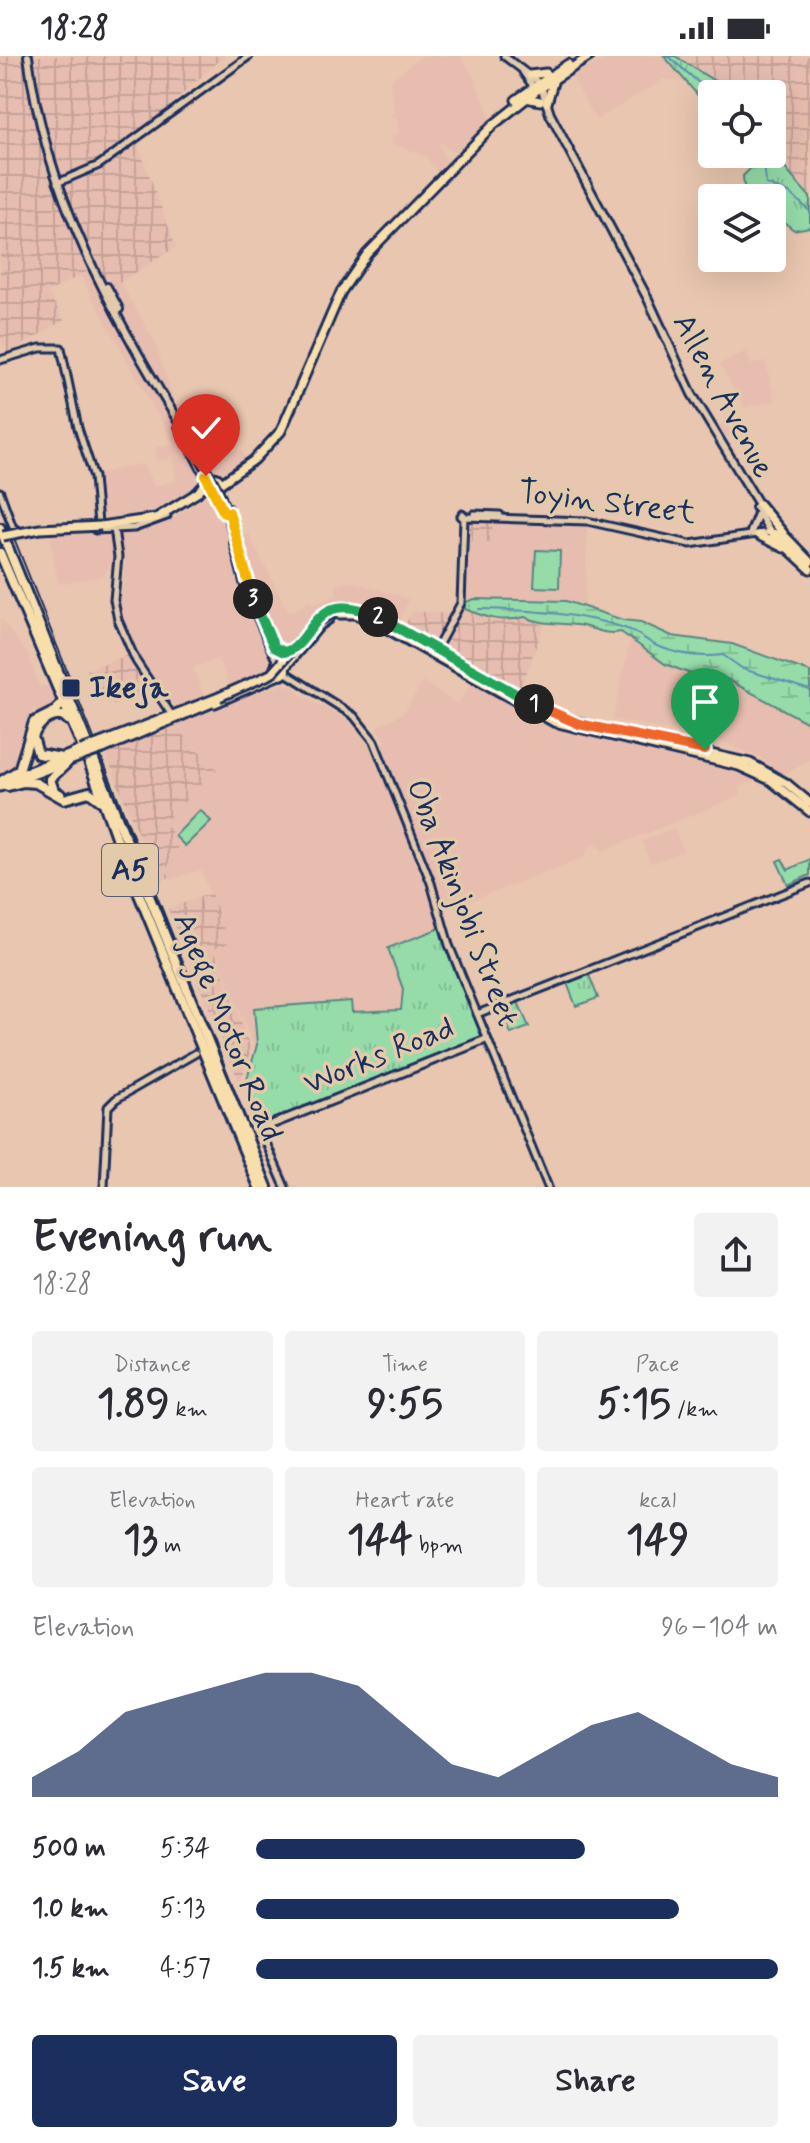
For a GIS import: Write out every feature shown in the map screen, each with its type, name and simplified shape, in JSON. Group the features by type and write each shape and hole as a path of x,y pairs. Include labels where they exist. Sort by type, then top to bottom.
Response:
{"highway":[{"name":"Agege Motor Road","path":"3,536 16,577 52,656 259,1187"},
{"name":"Agege Motor Road","path":"0,553 99,786 108,817 267,1187"},
{"path":"2,784 19,770 34,722 56,711 63,701"},
{"path":"65,761 38,754 33,744 35,731 59,715 66,718 74,729"},
{"path":"85,756 89,790"},
{"path":"65,761 53,773 50,785 54,791 66,796 89,790 99,796 108,817"},
{"path":"2,784 36,783 64,799 99,786"}],"main road":[{"path":"30,56 38,115 58,182 89,263 220,494 239,562 281,671"},
{"path":"525,95 529,76 544,74 581,56"},
{"path":"3,536 40,529 151,521 167,514 266,448 285,419 340,286 375,243 483,129 581,56"},
{"path":"537,86 590,56"},
{"path":"525,95 544,102 554,79"},
{"name":"Allen Avenue","path":"537,86 648,299 692,394 771,523 770,532"},
{"path":"176,414 227,513 239,562 281,671"},
{"path":"759,508 754,533 784,548"},
{"path":"759,508 810,562"},
{"path":"770,532 787,538"},
{"path":"770,532 810,569"},
{"path":"784,548 789,544 803,555"},
{"path":"258,683 270,681 281,671 319,618 340,611 370,613 443,656"},
{"path":"2,784 85,756 173,714 275,675 318,625 340,611 365,617 560,717 762,768 810,803"},
{"path":"274,647 284,652 296,649"},
{"path":"102,746 281,671"},
{"path":"700,753 764,777 810,812"},
{"name":"Works Road","path":"244,1135 487,1039"}],"street":[{"path":"58,182 87,172 111,157 249,56"},
{"path":"504,56 537,86"},
{"path":"0,360 40,348 61,348 78,428 94,477 100,526"},
{"path":"0,492 15,530 133,523 167,514"},
{"path":"27,530 29,535 145,526 167,514"},
{"path":"430,646 451,622 458,607 463,516"},
{"path":"443,656 440,643 461,603 463,516"},
{"name":"Toyin Street","path":"463,516 587,521 690,544 770,532"},
{"path":"116,529 121,563 117,597 121,622 141,664 173,714"},
{"name":"Oba Akinjobi Street","path":"281,671 357,720 378,748 477,1014 548,1187"},
{"path":"477,1014 810,883"},
{"path":"104,1187 108,1107 116,1099 196,1053"},
{"path":"260,1129 285,1187"}],"shaded area":[{"path":"0,56 224,56 134,134 176,247 111,288 98,266 48,292 64,320 8,354 0,338"},
{"path":"422,56 460,56 473,75 491,119 456,151 448,150 441,142 439,145 448,163 438,173 426,156 391,143 392,137 399,134 397,116 388,118 395,114 390,81"},
{"path":"613,56 664,56 689,83 664,79 596,120 571,75"},
{"path":"675,56 810,56 810,197 784,168 786,80 713,80"},
{"path":"99,265 111,287 120,282 155,342 177,412 211,442 220,457 242,449 245,458 227,471 217,473 194,435 184,439 206,478 204,485 152,517 125,524 121,531 148,527 176,516 212,493 273,660 274,666 261,676 230,688 218,658 193,668 205,699 177,709 163,690 152,694 131,654 137,651 123,618 121,603 125,557 113,559 103,576 59,584 54,561 49,526 97,524 94,475 142,464 154,486 176,481 173,457 169,456 169,461 157,459 155,448 174,444 80,275"},
{"path":"747,351 751,365 765,361 775,401 744,407 720,364"},
{"path":"738,412 745,423 744,439 720,435 715,428"},
{"path":"466,519 493,520 492,542 464,541"},
{"path":"493,520 587,524 585,607 566,601 474,599 464,603 464,541 492,541"},
{"path":"248,533 289,613 310,601 314,605 337,595 336,585 352,582 409,599 398,623 368,607 341,605 314,617 287,650 278,647 247,570 240,537"},
{"path":"465,609 490,620 509,621 525,617 544,625 520,690 404,627 413,611 460,615"},
{"path":"0,619 27,653 39,686 55,687 58,701 37,714 35,707 21,735 17,763 0,777"},
{"path":"631,639 665,664 691,674 719,675 810,724 810,760 781,776 760,757 721,741 613,719"},
{"path":"131,654 151,690 113,705 110,698 100,702 87,670"},
{"path":"474,680 570,730 731,767 761,777 741,787 741,795 603,851 596,845 588,847 584,857 446,910 381,744 387,741 376,727 405,712 423,682 457,704"},
{"path":"282,684 294,687 299,694 355,724 366,739 398,812 440,928 388,949 403,989 399,1003 402,1011 352,1012 351,1001 255,1008 258,1035 255,1050 214,948 228,942 201,870 171,879 166,871 179,845 165,821 217,769 181,733 182,722"},
{"path":"182,722 181,733 217,769 165,821 179,845 166,870 170,877 157,882 106,755"},
{"path":"674,828 683,851 650,863 642,841"},
{"path":"211,893 229,943 214,949 251,1049 240,1084 168,909"}],"green space":[{"path":"664,56 675,56 713,80 698,80 698,96"},
{"path":"751,168 786,168 810,197 810,227 794,230 786,224 786,184 744,184 743,176"},
{"path":"536,550 560,551 559,588 534,587"},
{"path":"474,599 566,601 623,620 641,622 672,636 732,644 810,672 810,724 719,675 691,674 665,664 621,632 547,623 525,617 509,620 488,617 465,609 464,603"},
{"path":"200,810 211,821 185,846 175,836"},
{"path":"782,859 788,870 810,859 810,875 788,885 777,861"},
{"path":"440,928 484,1037 261,1125 247,1079 257,1045 254,1008 351,1001 352,1012 401,1010 403,989 388,948"},
{"path":"589,975 598,998 576,1006 567,983"},
{"path":"518,1002 529,1027 511,1034 501,1009"}],"waterway":[{"path":"668,56 698,82"},
{"path":"764,168 766,184 789,193 810,211"},
{"path":"479,609 575,616 612,624 673,652 698,656 723,655 743,669 810,690"}],"railway":[{"path":"0,503 273,1187"}],"place":[{"name":"Ikeja","path":"71,688"}],"route":[{"path":"206,476 224,513 229,512 249,589 278,650 292,650 324,614 338,608 357,609 399,627 560,717 603,730 705,750"}]}
